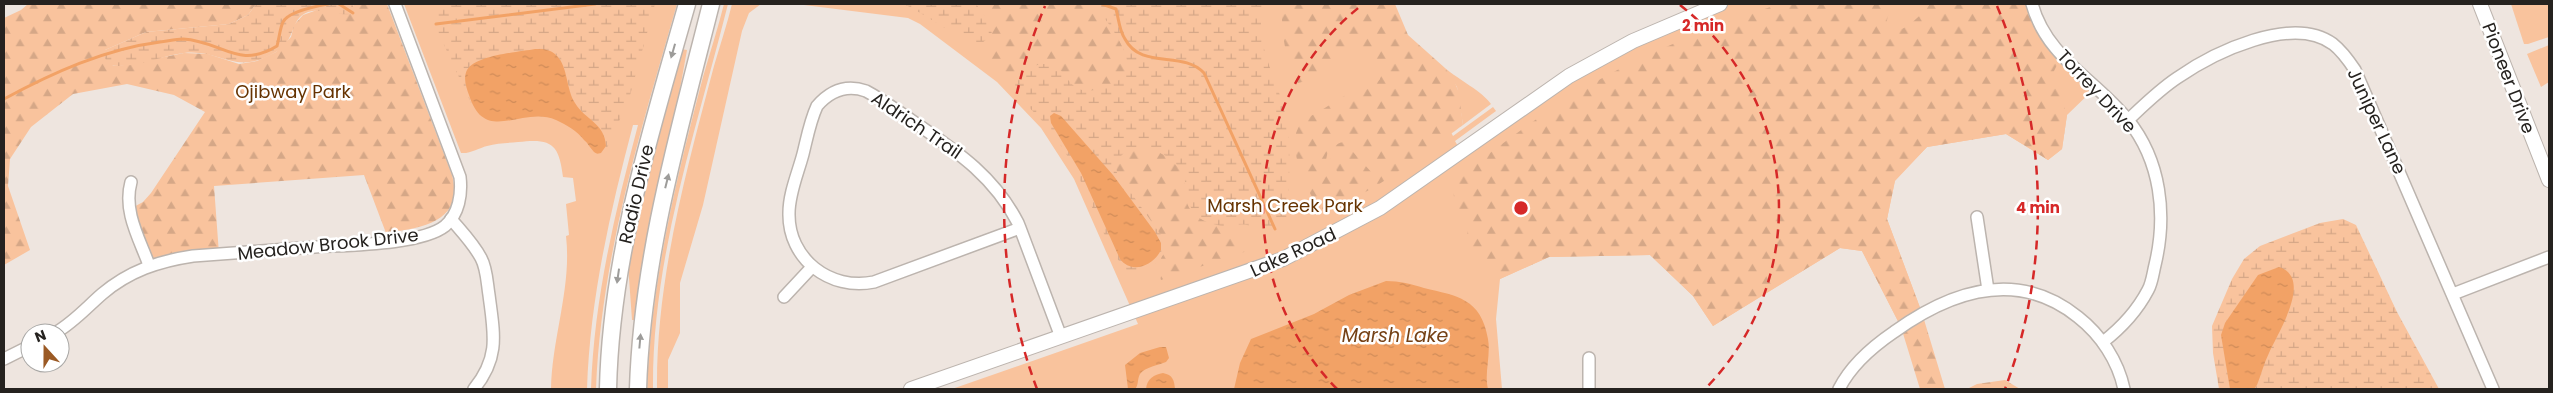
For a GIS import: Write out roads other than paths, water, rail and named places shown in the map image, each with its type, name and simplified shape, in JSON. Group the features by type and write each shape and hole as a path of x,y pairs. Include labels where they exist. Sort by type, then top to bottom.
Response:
{"main road":[{"name":"Radio Drive","path":"608,389 614,311 625,238 646,150 686,4"},
{"name":"Radio Drive","path":"638,389 642,320 653,247 711,4"}],"street":[{"name":"Meadow Brook Drive","path":"67,323 116,283 149,266 193,256 412,238 433,233 450,219 459,204 462,192 460,177 395,4"},
{"name":"Lake Road","path":"911,389 1247,273 1315,243 1409,189 1569,76 1633,41 1720,4"},
{"name":"Torrey Drive","path":"2032,4 2044,31 2061,57 2128,120 2152,162 2158,185 2160,245 2148,290 2122,326 2103,342"},
{"name":"Pioneer Drive","path":"2480,4 2549,180"},
{"name":"Juniper Lane","path":"2128,120 2177,78 2220,55 2279,33 2300,33 2325,40 2340,50 2356,70 2493,389"},
{"name":"Aldrich Trail","path":"1020,228 866,284 839,282 826,276 812,266 800,252 792,235 789,219 790,202 815,111 826,97 842,89 857,88 868,92 965,157 996,188 1020,228 1061,337"},
{"path":"131,182 127,201 128,210 149,266"},
{"path":"1977,217 1988,290"},
{"path":"450,219 482,260 487,283 495,341 491,361 485,376 474,389"},
{"path":"2453,294 2549,257"},
{"path":"784,297 812,266"},
{"path":"1839,389 1862,359 1877,344 1909,321 1945,301 1988,290 2028,291 2048,298 2075,314 2103,342 2124,389"},
{"path":"4,359 20,351"},
{"path":"1588,358 1589,389"}],"water":[{"path":"535,49 550,51 561,61 575,103 598,127 605,138 606,146 601,153 597,154 594,152 575,131 556,120 530,117 495,121 485,118 476,110 466,86 467,70 479,61 488,58"},
{"path":"1054,113 1061,116 1113,175 1155,232 1161,243 1161,250 1148,264 1136,267 1130,266 1120,259 1081,173 1051,123 1050,116"},
{"path":"2279,267 2289,273 2293,282 2293,294 2285,320 2254,389 2230,389 2221,335 2225,323 2258,275"},
{"name":"Marsh Lake","path":"1386,281 1405,283 1447,294 1466,301 1473,307 1485,325 1488,339 1488,389 1234,389 1240,363 1251,339 1314,314 1349,295"},
{"path":"1166,347 1169,358 1166,362 1142,372 1135,389 1128,389 1125,365 1140,353"},
{"path":"1163,373 1172,378 1175,389 1146,389 1148,382 1152,378"}],"waterway":[{"path":"4,99 79,63 139,45 183,39 209,44 240,55 263,53 277,46 282,24 286,18 303,10 328,4"},
{"path":"339,4 353,13"},
{"path":"436,24 595,4"},
{"path":"1102,4 1116,9 1121,32 1132,48 1141,54 1151,57 1185,62 1195,66 1204,73 1275,229"}],"park label":[{"name":"Ojibway Park","path":"293,91"},
{"name":"Marsh Creek Park","path":"1285,205"}]}
